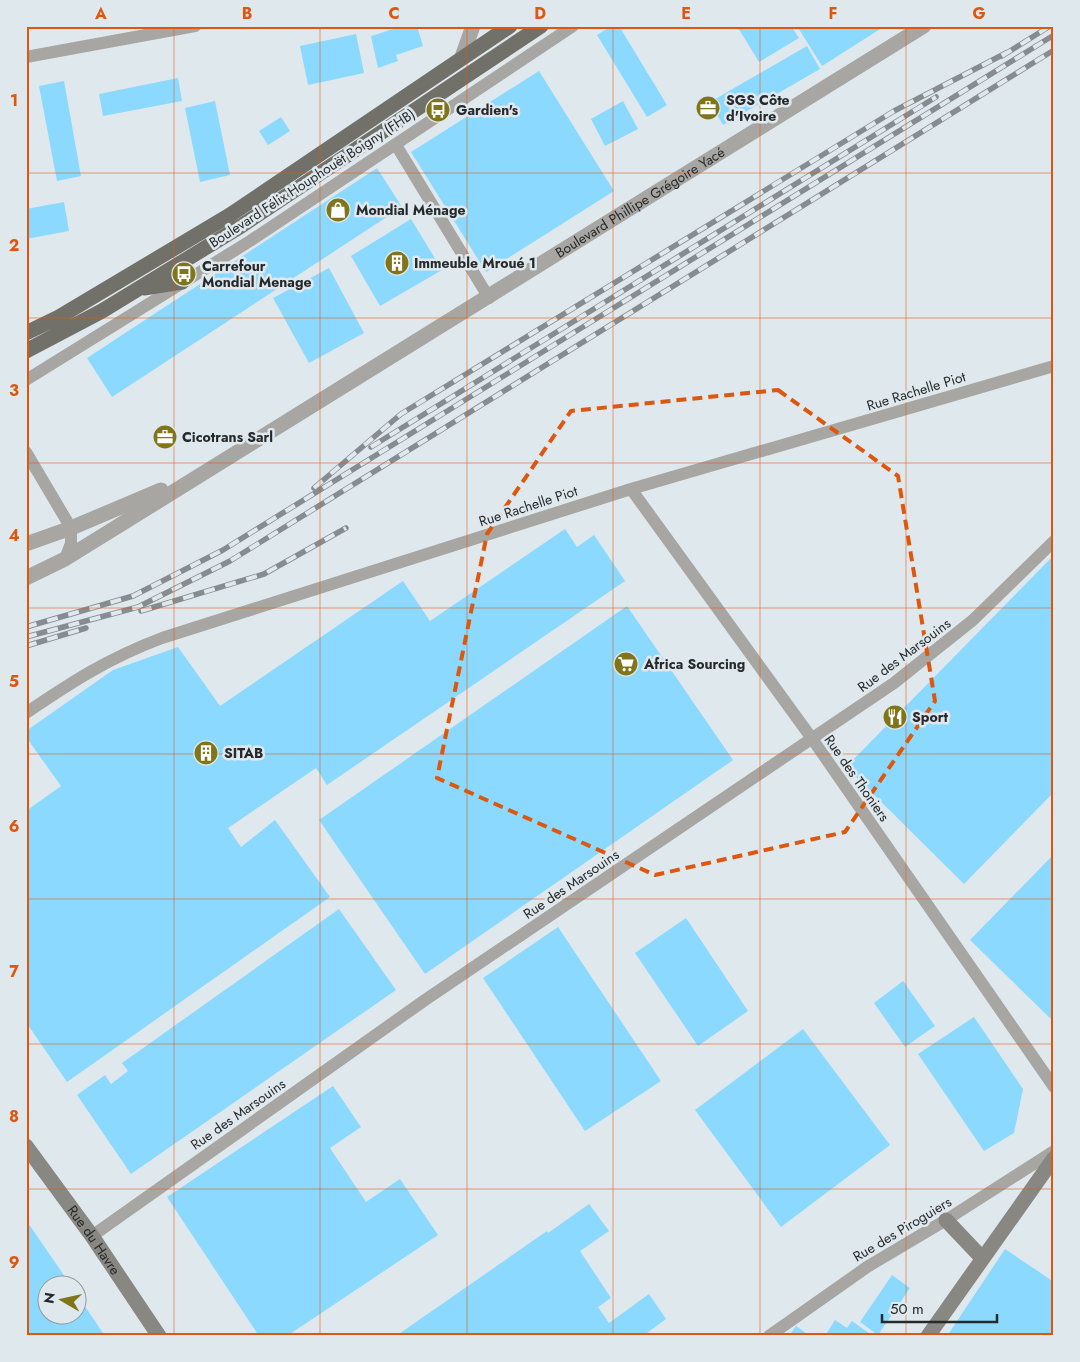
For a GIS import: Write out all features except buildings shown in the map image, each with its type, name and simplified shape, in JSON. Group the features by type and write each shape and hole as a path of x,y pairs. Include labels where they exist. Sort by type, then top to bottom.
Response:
{"main road":[{"name":"Boulevard Félix Houphouët Boigny (FHB)","path":"26,333 59,317 230,215 510,26"},
{"name":"Boulevard Félix Houphouët Boigny (FHB)","path":"26,351 68,330 241,226 540,26"},
{"path":"138,288 182,282"},
{"name":"Rue du Havre","path":"26,1146 92,1236 159,1336"},
{"path":"928,1336 1054,1158"},
{"path":"946,1220 982,1258"}],"street":[{"path":"26,57 195,26"},
{"path":"462,57 473,26"},
{"name":"Boulevard Félix Houphouët Boigny (FHB)","path":"26,380 396,145 572,26"},
{"name":"Boulevard Phillipe Grégoire Yacé","path":"26,578 65,559 201,473 489,298 924,26"},
{"path":"396,145 489,298"},
{"name":"Rue Rachelle Piot","path":"26,713 82,675 120,654 162,638 631,490 1054,366"},
{"path":"26,452 71,528 71,543 65,559"},
{"name":"Boulevard Phillipe Grégoire Yacé","path":"26,544 71,528 201,473"},
{"name":"Rue des Thoniers","path":"631,490 813,740 1054,1087"},
{"name":"Rue des Marsouins","path":"92,1236 426,1000 813,740 894,683 973,620 1054,541"},
{"name":"Rue des Piroguiers","path":"769,1336 868,1267 1054,1151"}],"highlighted area":[{"path":"778,390 898,476 935,701 845,832 655,875 437,778 487,534 571,411"}],"railway":[{"path":"1002,56 1050,26"},
{"path":"26,627 133,596 223,550 1054,35"},
{"path":"26,637 138,607 230,561 1054,50"},
{"path":"314,488 401,414 894,111 1008,52"},
{"path":"371,447 936,97"},
{"path":"141,611 264,574 346,528"},
{"path":"26,646 86,628"}],"place":[{"name":"SGS Côte d'Ivoire","path":"708,108"},
{"name":"Gardien's","path":"438,110"},
{"name":"Mondial Ménage","path":"338,210"},
{"name":"Immeuble Mroué 1","path":"397,263"},
{"name":"Carrefour Mondial Menage","path":"184,274"},
{"name":"Cicotrans Sarl","path":"165,437"},
{"name":"Africa Sourcing","path":"626,664"},
{"name":"Sport","path":"895,717"},
{"name":"SITAB","path":"206,753"}]}
